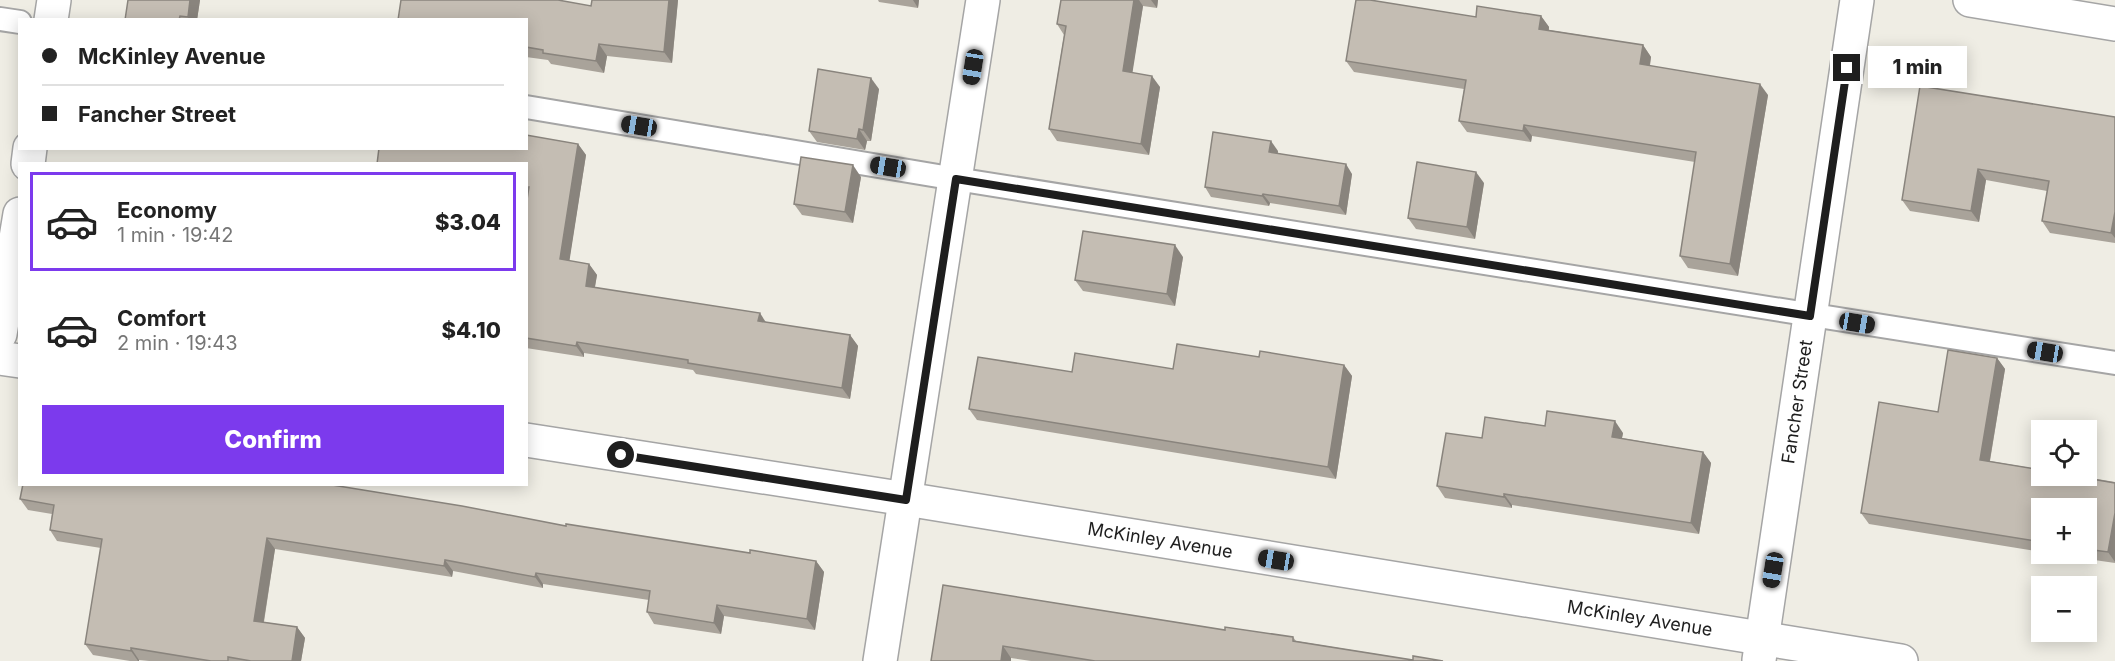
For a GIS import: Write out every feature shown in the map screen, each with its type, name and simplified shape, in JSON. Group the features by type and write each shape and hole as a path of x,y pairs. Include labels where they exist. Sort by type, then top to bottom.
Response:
{"street":[{"path":"51,18 54,0"},
{"path":"880,661 983,0"},
{"name":"Fancher Street","path":"1761,650 1857,0"},
{"path":"1970,0 2115,24"},
{"path":"0,334 18,226"},
{"path":"0,358 18,361"},
{"name":"McKinley Avenue","path":"528,440 906,500 1761,650 1901,661"}],"lane":[{"path":"0,19 18,22"},
{"path":"528,107 956,179 2115,363"}],"building":[{"path":"128,0 190,0 188,17 125,18"},
{"path":"401,0 558,0 591,6 592,0 669,0 664,52 599,44 596,61 543,53 543,50 528,47 528,18 398,18"},
{"path":"1061,0 1134,0 1123,71 1152,76 1141,144 1049,129 1066,26 1057,24"},
{"path":"1356,0 1370,0 1476,17 1477,6 1541,16 1539,29 1643,45 1640,64 1760,84 1730,264 1680,256 1696,152 1524,125 1523,131 1459,121 1466,80 1346,61"},
{"path":"818,69 871,78 863,130 859,129 857,139 809,131"},
{"path":"1920,86 2115,117 2115,212 2111,233 2042,221 2049,181 1978,169 1971,211 1902,200"},
{"path":"1213,132 1271,141 1269,152 1346,164 1339,206 1205,187"},
{"path":"528,135 578,144 560,259 589,264 586,286 760,313 758,321 850,335 842,388 577,342 576,346 528,338 528,162 377,162 379,150 528,150"},
{"path":"801,157 853,165 845,212 794,204"},
{"path":"1417,162 1476,172 1467,227 1408,218"},
{"path":"1083,231 1175,245 1167,294 1075,280"},
{"path":"1177,344 1259,357 1260,351 1344,365 1328,467 969,409 978,357 1072,372 1075,353 1173,369"},
{"path":"1948,350 1997,358 1980,460 2031,468 2031,486 2097,486 2097,480 2115,483 2115,513 2108,552 2097,550 2097,498 2031,498 2031,540 1861,513 1879,402 1938,412"},
{"path":"1547,411 1615,421 1612,437 1703,452 1691,523 1437,486 1446,433 1482,438 1485,417 1545,426"},
{"path":"23,486 338,486 566,526 566,524 816,561 807,619 717,605 714,623 647,612 650,591 536,573 535,577 445,560 444,566 267,538 254,621 297,627 292,661 251,661 228,657 228,661 211,661 131,648 131,651 85,644 102,539 50,530 54,505 20,499"},
{"path":"943,585 1225,630 1225,627 1293,637 1293,641 1413,660 1413,656 1443,661 1095,661 1003,646 1001,661 931,661"}],"route":[{"path":"621,455 906,500 956,179 1810,316 1847,68"}]}
